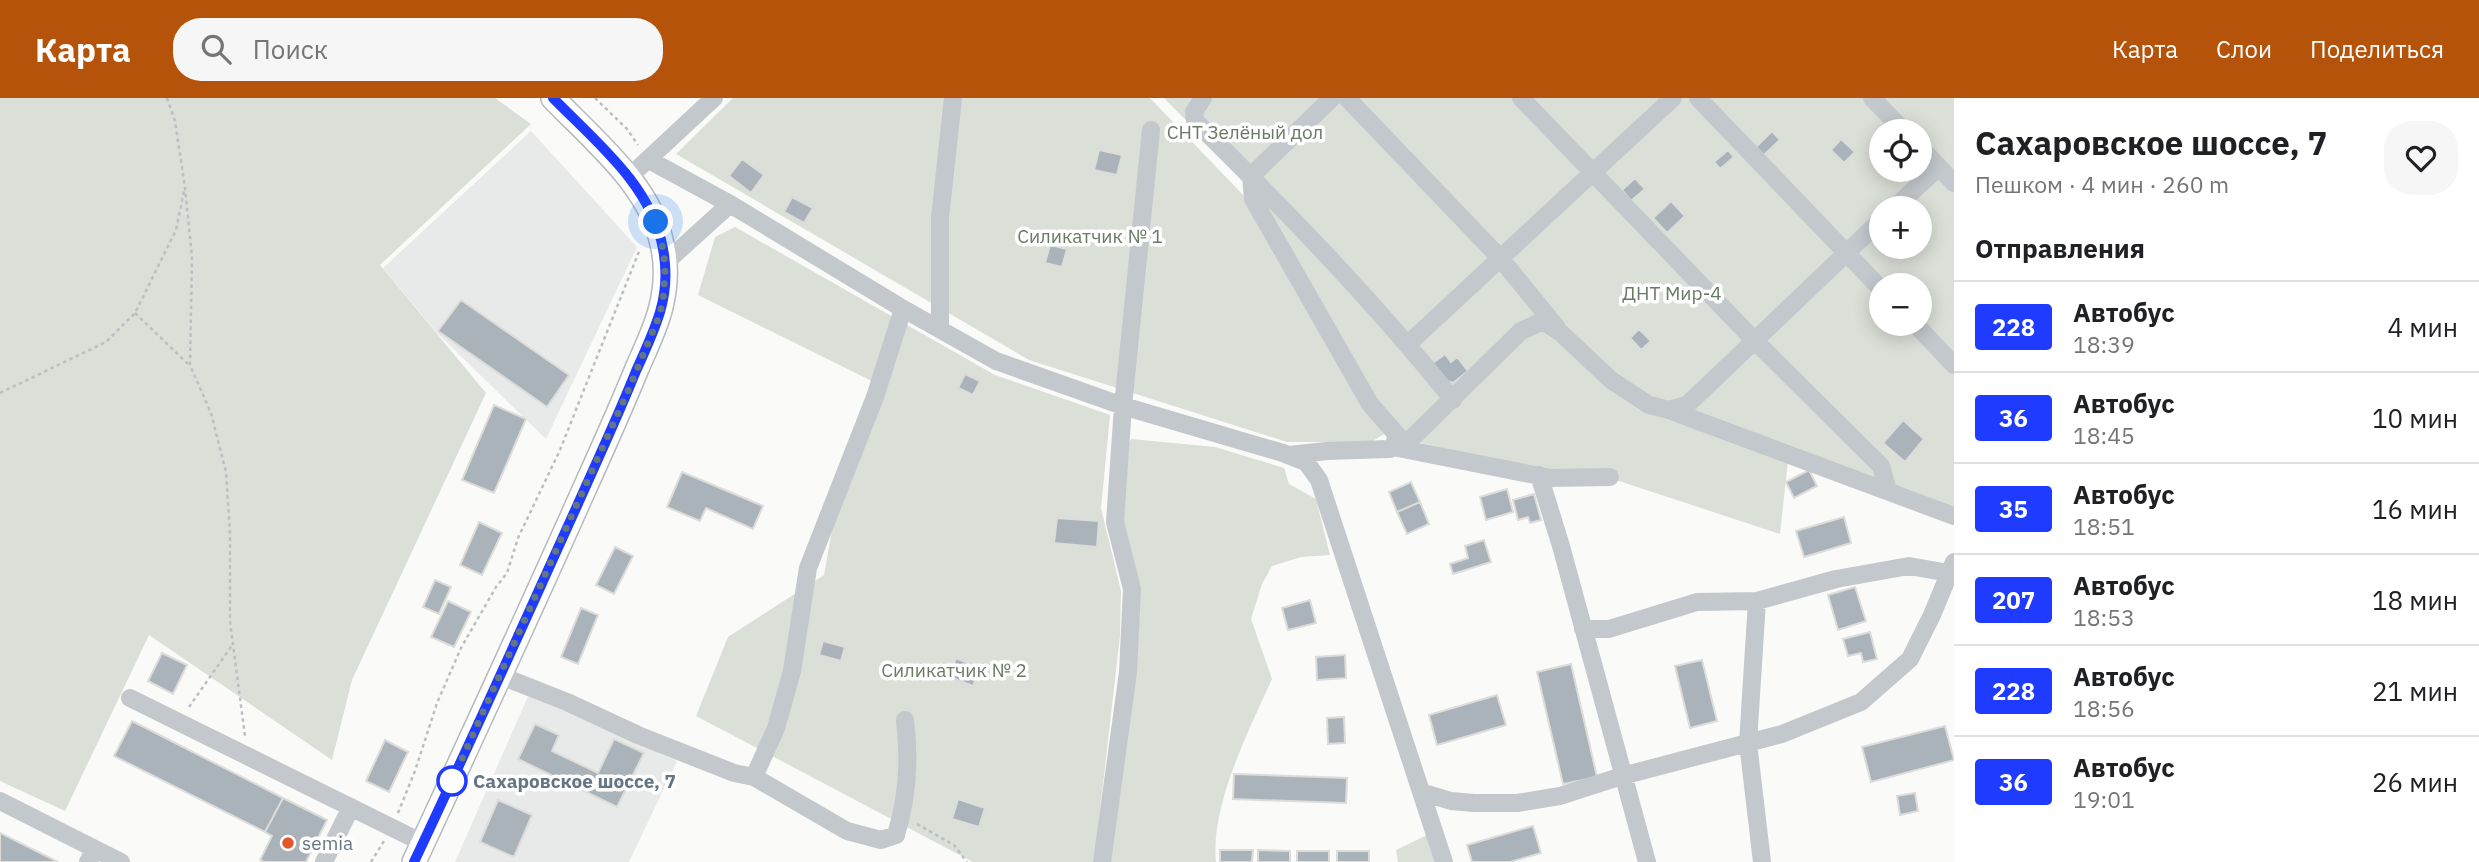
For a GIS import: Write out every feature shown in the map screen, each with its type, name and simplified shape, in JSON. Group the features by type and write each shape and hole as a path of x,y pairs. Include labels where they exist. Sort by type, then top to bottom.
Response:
{"main road":[{"path":"419,852 501,676 663,301 665,263 660,232 652,213 629,177 553,98"}],"street":[{"path":"629,177 714,98"},
{"path":"940,329 940,218 953,98"},
{"path":"1251,176 1332,98"},
{"path":"1347,98 1501,259 1561,333 1611,380 1649,405 1669,410 1954,516"},
{"path":"1521,98 1754,340 1881,466 1888,491"},
{"path":"1408,344 1672,98"},
{"path":"1698,98 1869,276"},
{"path":"1872,98 1892,119"},
{"path":"1199,105 1195,121 1251,176 1408,344 1453,400"},
{"path":"1102,862 1128,671 1132,589 1115,522 1123,406 1151,130"},
{"path":"649,160 730,204 996,361 1123,406 1306,463 1319,480 1444,862"},
{"path":"1932,160 1954,183"},
{"path":"1907,196 1939,167"},
{"path":"1251,176 1254,199 1370,404 1397,435 1393,447"},
{"path":"665,263 730,204"},
{"path":"1669,410 1687,405 1869,231"},
{"path":"754,777 776,728 792,671 808,568 874,397 904,309"},
{"path":"1393,447 1413,438 1521,331 1543,321 1561,333"},
{"path":"1926,336 1954,365"},
{"path":"1289,456 1393,447 1550,478 1610,477"},
{"path":"1539,475 1561,546 1647,862"},
{"path":"1421,792 1451,801 1517,803 1560,796 1622,776 1782,734 1861,702 1910,659 1952,567 1909,566 1836,579 1757,601 1697,601 1609,629 1583,629"},
{"path":"1757,601 1748,743 1762,862"},
{"path":"501,676 567,702 638,735 734,773 754,777 847,831 881,840 896,835 902,815 910,756 905,720"},
{"path":"130,698 393,828 419,852"},
{"path":"0,801 91,855 121,862"},
{"path":"324,862 351,807"}],"path":[{"path":"167,98 174,121 185,188 192,257 190,365"},
{"path":"596,98 626,129 649,160"},
{"path":"0,393 106,342 135,313 176,230 185,188"},
{"path":"371,862 393,828 451,670 466,638 507,573 518,538 560,450 640,248"},
{"path":"135,313 190,365 211,413 226,472 230,534 230,622 248,756"},
{"path":"179,722 233,644"},
{"path":"902,815 954,845 967,862"}],"shaded area":[{"path":"531,131 637,247 546,439 437,333 383,268"},
{"path":"529,694 677,761 629,862 455,862"}],"green space":[{"path":"0,98 495,98 531,124 380,265 486,393 352,680 332,760 149,635 65,811 0,781"},
{"name":"Силикатчик № 1","path":"733,98 1150,98 1245,197 1384,434 1371,442 1287,442 1029,360 676,154"},
{"name":"СНТ Зелёный дол","path":"1164,98 1328,98 1245,180"},
{"name":"ДНТ Мир-4","path":"1337,98 1867,98 1887,119 1869,119 1869,182 1932,182 1932,166 1954,189 1954,510 1789,451 1780,534 1619,481 1541,471 1392,436 1248,182"},
{"path":"1879,98 1954,98 1954,176 1932,153 1932,119 1899,119"},
{"name":"Силикатчик № 2","path":"735,227 995,375 1110,415 1101,508 1121,591 1120,636 1094,862 973,862 696,716 728,637 824,575 837,502 884,387 698,295 715,237"},
{"path":"1131,439 1215,447 1284,468 1289,484 1316,499 1330,555 1301,557 1272,566 1262,584 1251,619 1272,679 1225,793 1216,840 1216,862 1105,862 1132,589 1115,522 1119,464"},
{"path":"1427,835 1435,862 1398,862 1396,850"}],"building":[{"path":"1772,131 1780,140 1764,155 1756,147"},
{"path":"1841,139 1855,152 1844,163 1831,150"},
{"path":"1099,150 1122,155 1117,175 1094,170"},
{"path":"1728,150 1734,157 1720,169 1714,162"},
{"path":"742,159 764,175 751,193 729,176"},
{"path":"1635,178 1645,189 1631,201 1622,190"},
{"path":"792,197 813,208 804,223 784,212"},
{"path":"1671,201 1685,216 1667,233 1653,218"},
{"path":"1050,245 1067,249 1062,267 1045,263"},
{"path":"461,300 569,375 547,407 438,331"},
{"path":"1639,329 1651,341 1641,350 1630,338"},
{"path":"1445,354 1451,362 1457,357 1468,371 1453,383 1447,381 1433,363"},
{"path":"965,374 980,381 973,395 958,388"},
{"path":"494,405 526,419 494,493 462,480"},
{"path":"1903,420 1924,439 1905,462 1883,443"},
{"path":"1809,470 1817,486 1794,498 1786,482"},
{"path":"682,472 763,506 753,529 706,508 700,521 667,507"},
{"path":"1411,482 1420,502 1397,512 1389,492"},
{"path":"1507,489 1513,512 1486,520 1480,497"},
{"path":"1534,494 1541,520 1530,523 1528,517 1518,520 1513,500"},
{"path":"1420,502 1429,524 1407,534 1397,512"},
{"path":"1844,517 1851,543 1804,557 1796,531"},
{"path":"1057,518 1099,521 1097,547 1054,543"},
{"path":"479,522 502,533 482,575 460,565"},
{"path":"1484,540 1491,562 1453,574 1450,564 1468,558 1465,546"},
{"path":"615,547 633,556 614,594 596,585"},
{"path":"435,580 451,587 439,614 423,607"},
{"path":"1855,587 1866,621 1838,630 1828,595"},
{"path":"1310,600 1316,623 1288,630 1282,608"},
{"path":"448,601 471,612 454,647 431,637"},
{"path":"581,608 598,615 578,664 561,657"},
{"path":"1870,632 1877,659 1863,662 1861,653 1848,656 1843,639"},
{"path":"823,641 845,647 841,661 819,655"},
{"path":"162,653 187,665 173,694 148,681"},
{"path":"1345,655 1346,678 1317,680 1316,657"},
{"path":"956,658 980,668 973,686 949,677"},
{"path":"1702,660 1717,721 1690,728 1675,666"},
{"path":"1571,664 1597,777 1563,784 1537,672"},
{"path":"1497,695 1506,725 1437,745 1429,715"},
{"path":"1344,717 1345,743 1328,744 1327,718"},
{"path":"132,721 283,798 265,832 114,756"},
{"path":"535,724 559,735 552,751 598,773 614,739 644,753 617,807 518,759"},
{"path":"1945,726 1954,760 1871,782 1862,747"},
{"path":"385,740 408,752 389,792 366,781"},
{"path":"1234,774 1347,778 1346,803 1233,799"},
{"path":"1915,793 1918,811 1900,815 1897,796"},
{"path":"283,798 327,820 306,862 260,860 272,836 265,832"},
{"path":"958,799 985,808 979,827 952,819"},
{"path":"498,800 532,815 514,857 480,842"},
{"path":"1533,826 1541,853 1510,862 1472,862 1467,845"},
{"path":"0,833 58,862 0,862"},
{"path":"1220,850 1253,850 1252,862 1220,862"},
{"path":"1258,850 1290,851 1290,862 1258,862"},
{"path":"1297,851 1329,851 1329,862 1297,862"},
{"path":"1337,851 1369,851 1369,862 1337,862"}],"bus line":[{"name":"228","path":"414,862 501,676 628,391 663,301 664,253 660,232 647,203 629,177 553,98"}],"place":[{"name":"Сахаровское шоссе, 7","path":"452,781"},
{"name":"semia","path":"288,843"}],"route":[{"path":"452,781 512,652 658,319 663,301 665,273 664,253 656,222"}]}
